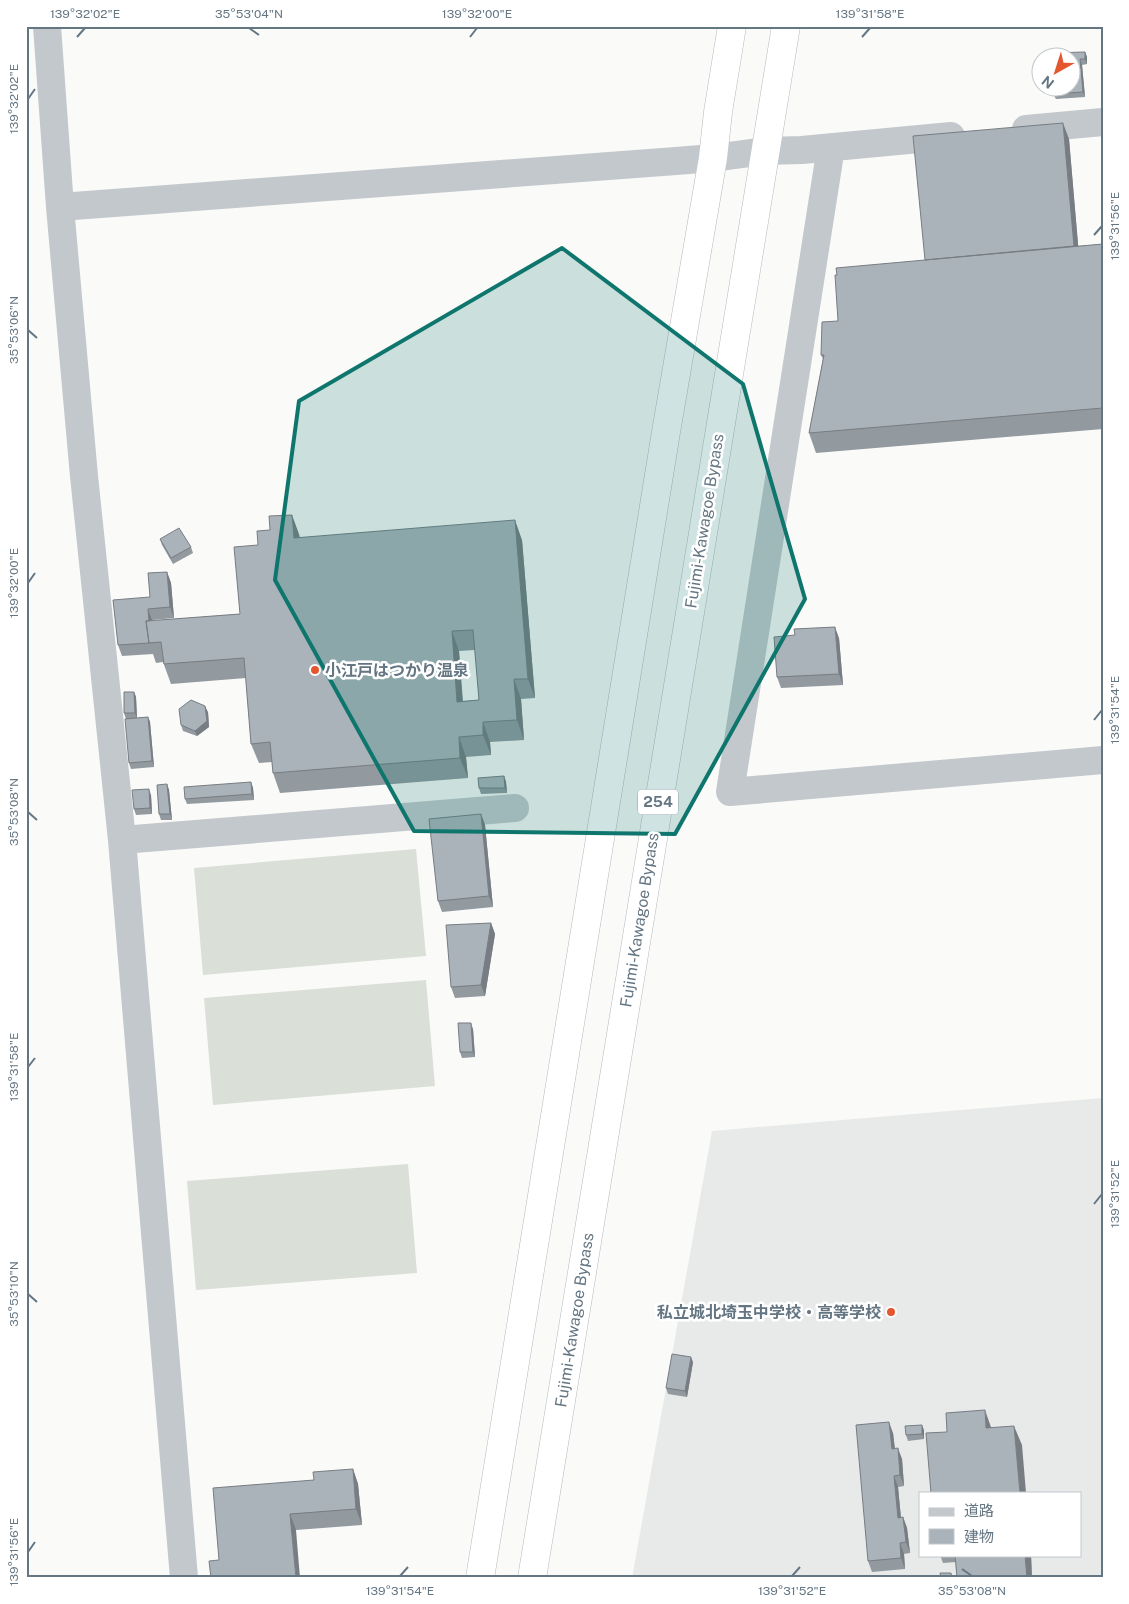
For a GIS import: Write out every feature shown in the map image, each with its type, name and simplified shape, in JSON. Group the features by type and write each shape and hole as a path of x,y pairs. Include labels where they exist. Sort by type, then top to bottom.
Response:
{"highway":[{"path":"480,1578 665,441 714,158 718,112 732,26"},
{"name":"Fujimi-Kawagoe Bypass","path":"532,1578 764,151 786,26"}],"street":[{"path":"47,26 60,207 84,476 122,840 184,1578"},
{"path":"1006,131 1103,122"},
{"path":"60,207 714,158 764,151 831,148 976,134"},
{"path":"831,148 730,792 1103,760"},
{"path":"122,840 515,808"}],"highlighted area":[{"path":"562,248 743,384 805,599 675,834 414,831 275,580 299,401"}],"shaded area":[{"path":"416,849 426,956 203,975 194,868"},
{"path":"426,980 435,1086 213,1105 204,998"},
{"name":"私立城北埼玉中学校・高等学校","path":"1103,1098 1103,1578 632,1578 712,1131"},
{"path":"408,1164 417,1273 196,1290 187,1181"}],"building":[{"path":"1082,52 1085,52 1085,59 1082,59"},
{"path":"1063,123 1074,246 925,260 913,136"},
{"path":"1103,244 1103,408 809,433 824,355 821,355 822,322 838,321 836,268"},
{"name":"小江戸はつかり温泉","path":"292,515 294,538 515,520 528,679 514,679 517,720 483,722 483,735 459,737 460,758 273,773 270,742 251,744 244,658 164,664 161,642 149,643 146,621 240,614 234,547 258,545 257,531 270,530 269,516","holes":["473,630 479,700 457,702 452,631"]},
{"path":"179,528 191,547 171,558 160,539"},
{"path":"167,572 170,607 148,609 149,621 146,621 149,643 118,645 113,600 150,597 148,573"},
{"path":"835,627 839,674 777,677 774,637 795,635 794,629"},
{"path":"124,692 134,692 135,713 124,713"},
{"path":"191,700 205,706 207,721 195,731 181,725 179,709"},
{"path":"148,717 152,761 129,763 125,719"},
{"path":"504,776 505,788 479,788 478,778"},
{"path":"251,782 252,794 185,799 184,787"},
{"path":"167,784 170,814 159,814 157,785"},
{"path":"149,789 150,808 134,809 132,790"},
{"path":"481,814 489,896 438,901 429,819"},
{"path":"491,923 481,985 451,987 446,925"},
{"path":"458,1023 471,1023 473,1052 460,1052"},
{"path":"672,1354 691,1357 685,1391 666,1388"},
{"path":"985,1410 986,1428 1014,1426 1020,1492 931,1492 926,1433 947,1432 946,1413"},
{"path":"889,1422 892,1449 898,1448 900,1475 894,1476 898,1518 903,1517 906,1542 900,1543 901,1558 868,1561 856,1425"},
{"path":"922,1425 922,1434 906,1435 905,1426"},
{"path":"353,1469 356,1509 290,1514 296,1578 211,1578 209,1561 219,1560 213,1488 314,1480 313,1472"},
{"path":"955,1556 1025,1556 1027,1578 957,1578"},
{"path":"940,1573 951,1573 952,1578 941,1578"}],"place":[{"name":"小江戸はつかり温泉","path":"315,670"},
{"name":"私立城北埼玉中学校・高等学校","path":"891,1312"}]}
